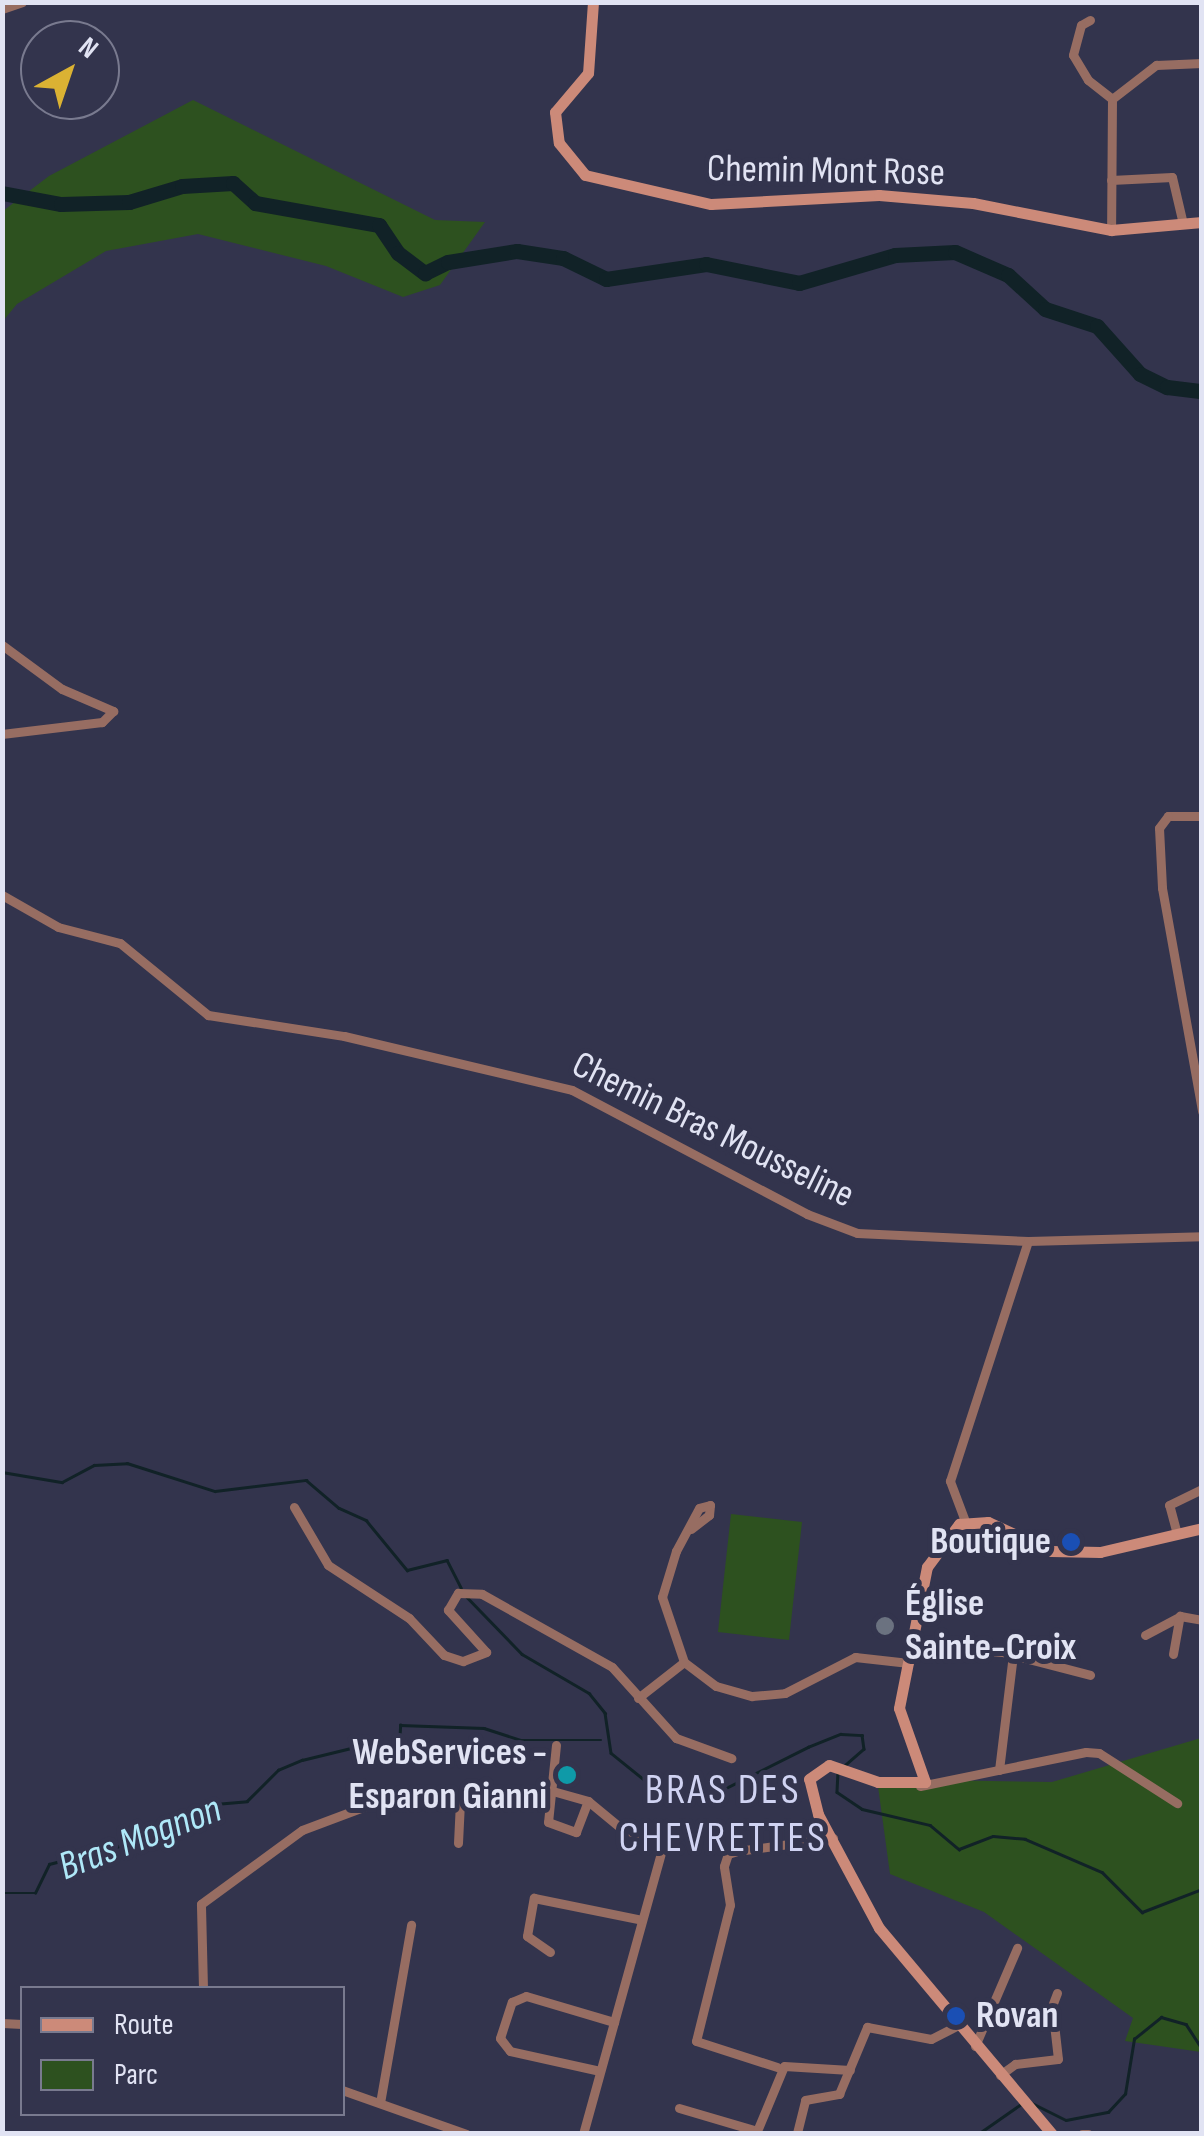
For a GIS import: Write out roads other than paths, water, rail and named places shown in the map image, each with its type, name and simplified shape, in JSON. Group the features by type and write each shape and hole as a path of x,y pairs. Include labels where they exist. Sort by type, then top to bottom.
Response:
{"main road":[{"name":"Chemin Mont Rose","path":"593,2 588,73 555,112 559,143 585,175 711,204 879,195 973,203 1111,230 1202,222"},
{"path":"1049,2130 956,2026 879,1928 808,1784 819,1767 836,1766 862,1777 918,1786 926,1774 899,1718 927,1567 942,1540 965,1521 988,1522 1051,1551 1100,1552 1202,1528"}],"street":[{"path":"2,9 22,2"},
{"path":"1090,20 1081,25 1073,55 1088,80 1112,99"},
{"path":"1112,99 1156,65 1202,63"},
{"path":"1111,230 1112,99"},
{"path":"1111,180 1172,176 1184,224"},
{"path":"2,645 62,688 112,711 102,722 2,734"},
{"path":"1202,816 1162,820 1161,862 1202,1111"},
{"name":"Chemin Bras Mousseline","path":"2,894 58,927 120,944 208,1016 344,1036 572,1090 808,1214 857,1233 1028,1241 1202,1236"},
{"path":"965,1521 950,1481 1028,1241"},
{"path":"1177,1534 1169,1505 1202,1488"},
{"path":"294,1507 328,1565 408,1618 444,1655 464,1661 486,1652 448,1610 454,1596 471,1591 620,1675 676,1738 731,1758"},
{"path":"691,1529 668,1569 662,1597 684,1662 716,1686 752,1696 785,1693 855,1657 909,1662"},
{"path":"942,1540 979,1546"},
{"path":"1173,1654 1180,1616"},
{"path":"1145,1635 1180,1616 1202,1620"},
{"path":"913,1644 1014,1655 1090,1676"},
{"path":"999,1770 1014,1655"},
{"path":"638,1698 684,1662"},
{"path":"556,1744 546,1813 554,1828 578,1830 588,1800"},
{"path":"918,1786 1099,1753 1177,1803"},
{"path":"203,1986 201,1904 302,1830 371,1804 445,1790 460,1802 458,1843"},
{"path":"550,1790 588,1800 622,1829 664,1842 583,2134"},
{"path":"776,2066 696,2041 730,1905 728,1854 833,1838"},
{"path":"550,1952 527,1936 534,1898 642,1920"},
{"path":"380,2104 411,1925"},
{"path":"975,2046 1017,1948"},
{"path":"1000,2074 1015,2064 1058,2058 1057,1993"},
{"path":"600,2070 510,2051 500,2038 512,2002 526,1996 614,2022"},
{"path":"797,2133 805,2100 836,2099 866,2026 931,2039 956,2026"},
{"path":"679,2108 757,2131 784,2066 850,2070"},
{"path":"345,2091 466,2134"}],"waterway":[{"path":"2,193 61,204 129,202 182,186 233,183 255,203 379,225 398,253 425,273 448,262 517,251 563,258 606,279 706,264 799,283 895,255 955,252 1008,275 1045,309 1097,326 1140,374 1167,387 1202,391"},
{"name":"BRAS DES CHEVRETTES","path":"2,1472 62,1482 94,1465 127,1463 215,1491 306,1480 339,1508 366,1520 407,1570 447,1560 461,1588"},
{"name":"BRAS DES CHEVRETTES","path":"465,1595 522,1654 589,1693 605,1713 611,1753 667,1798 708,1797 808,1747 841,1734 862,1735 864,1749 843,1767"},
{"name":"Bras Mognon","path":"2,1893 35,1893 49,1864 186,1829 215,1804 247,1801 278,1770 302,1760 351,1748 392,1755 399,1747 400,1725 484,1728 520,1740 601,1740"},
{"name":"BRAS DES CHEVRETTES","path":"838,1772 837,1792 862,1809 930,1825 959,1849 993,1836 1025,1839 1102,1872 1142,1912 1202,1889"},
{"path":"1028,2101 1066,2120 1108,2112 1125,2094 1134,2039 1161,2017 1186,2024 1202,2049"},
{"path":"978,2134 1021,2104"}],"place":[{"name":"Boutique","path":"1071,1542"},
{"name":"Église Sainte-Croix","path":"885,1626"},
{"name":"WebServices - Esparon Gianni","path":"567,1775"},
{"name":"Rovan","path":"956,2016"}],"district":[{"name":"BRAS DES CHEVRETTES","path":"723,1815"}]}
